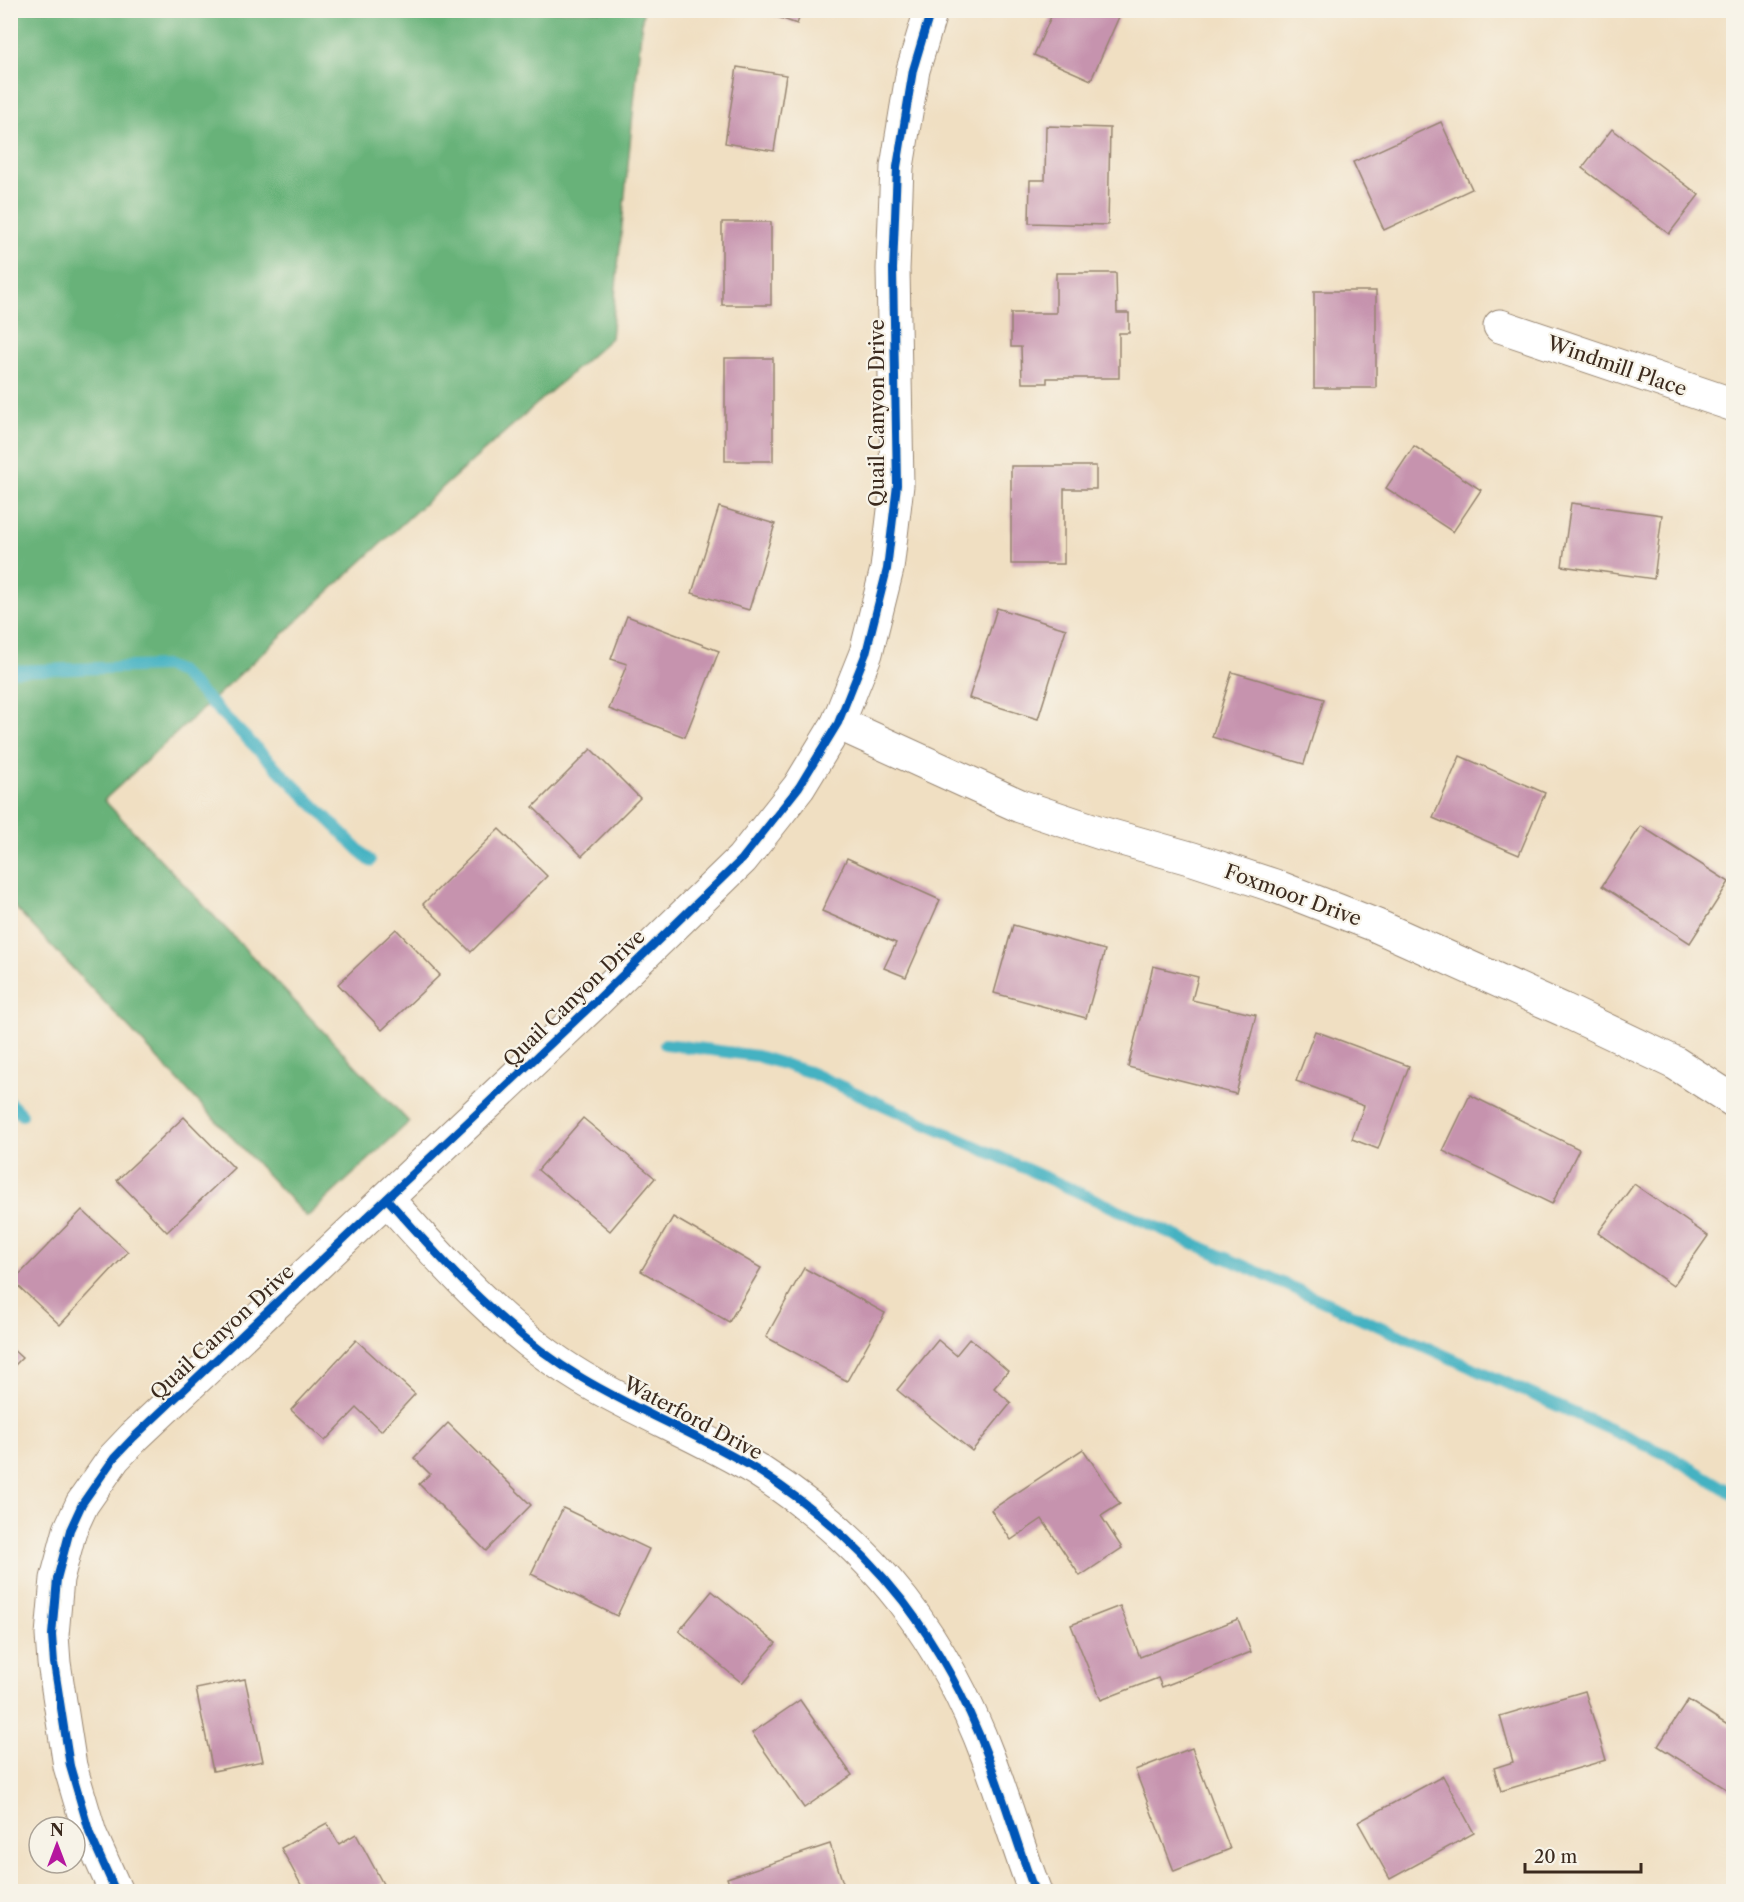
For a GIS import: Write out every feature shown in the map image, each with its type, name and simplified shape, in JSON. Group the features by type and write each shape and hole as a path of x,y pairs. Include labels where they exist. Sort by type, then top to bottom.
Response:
{"street":[{"name":"Quail Canyon Drive","path":"117,1892 90,1834 70,1766 54,1663 52,1635 57,1579 70,1530 82,1504 108,1467 134,1437 387,1199 742,859 799,787 838,723 866,653 887,569 897,485 893,269 897,167 913,70 931,10"},
{"name":"Windmill Place","path":"1500,326 1734,405"},
{"name":"Foxmoor Drive","path":"838,723 1020,806 1275,886 1375,925 1665,1058 1734,1101"},
{"name":"Waterford Drive","path":"387,1199 454,1274 514,1330 582,1378 758,1471 821,1517 851,1543 902,1600 933,1644 961,1694 987,1755 1035,1892"}],"green space":[{"path":"11,10 643,11 611,338 415,512 104,800 409,1122 307,1217 11,903"}],"building":[{"path":"758,10 802,10 797,24"},
{"path":"1054,10 1122,10 1091,80 1034,55"},
{"path":"737,67 786,75 774,151 725,143"},
{"path":"1441,122 1472,189 1384,230 1353,162"},
{"path":"1046,126 1110,128 1108,225 1029,223 1030,180 1045,180"},
{"path":"1612,129 1699,195 1669,234 1582,168"},
{"path":"722,222 771,222 771,305 722,305"},
{"path":"1056,273 1116,273 1117,313 1129,313 1129,333 1119,333 1119,378 1047,378 1047,383 1022,383 1021,347 1011,347 1011,313 1056,313"},
{"path":"1314,291 1376,291 1376,388 1314,388"},
{"path":"725,358 773,358 773,461 725,461"},
{"path":"1414,446 1481,490 1453,532 1386,488"},
{"path":"1011,466 1096,466 1096,489 1064,489 1064,564 1011,564"},
{"path":"1571,503 1662,515 1654,579 1562,566"},
{"path":"719,507 775,524 749,610 692,593"},
{"path":"997,608 1066,629 1038,719 969,698"},
{"path":"627,616 719,651 685,737 609,709 627,664 611,659"},
{"path":"1232,672 1324,699 1304,764 1212,737"},
{"path":"591,749 640,798 582,856 533,807"},
{"path":"1460,756 1545,793 1519,855 1433,818"},
{"path":"1641,826 1729,882 1690,943 1602,886"},
{"path":"499,829 547,876 471,952 423,904"},
{"path":"847,858 940,900 906,977 884,968 896,943 822,911"},
{"path":"1013,925 1105,950 1086,1018 994,993"},
{"path":"396,929 440,975 382,1030 338,984"},
{"path":"1153,966 1198,977 1192,1000 1256,1015 1236,1094 1128,1067"},
{"path":"1315,1031 1409,1066 1378,1149 1352,1139 1364,1106 1296,1081"},
{"path":"1470,1095 1579,1149 1552,1204 1443,1151"},
{"path":"184,1117 234,1168 167,1232 117,1180"},
{"path":"583,1118 655,1178 610,1231 538,1170"},
{"path":"1634,1184 1708,1236 1673,1286 1598,1233"},
{"path":"82,1210 128,1252 60,1325 13,1281"},
{"path":"673,1217 761,1268 729,1322 641,1271"},
{"path":"804,1268 885,1313 847,1381 766,1337"},
{"path":"970,1338 1008,1371 994,1388 1011,1403 972,1451 897,1390 938,1340 956,1355"},
{"path":"356,1340 415,1394 381,1431 357,1408 325,1441 291,1410"},
{"path":"10,1347 22,1358 10,1370"},
{"path":"448,1423 531,1505 486,1551 419,1484 430,1474 414,1458"},
{"path":"1083,1449 1120,1504 1101,1516 1122,1548 1080,1576 1042,1519 1011,1540 991,1510"},
{"path":"563,1508 649,1549 617,1616 531,1574"},
{"path":"712,1591 776,1643 742,1683 679,1631"},
{"path":"1120,1606 1140,1657 1238,1619 1251,1652 1162,1687 1158,1678 1101,1700 1071,1625"},
{"path":"245,1679 263,1761 213,1771 196,1689"},
{"path":"1585,1691 1606,1760 1501,1791 1494,1768 1513,1762 1500,1716"},
{"path":"800,1700 852,1775 804,1808 752,1733"},
{"path":"1688,1700 1734,1729 1734,1794 1658,1746"},
{"path":"1192,1748 1230,1849 1174,1871 1135,1770"},
{"path":"1443,1776 1474,1833 1390,1879 1358,1822"},
{"path":"327,1823 339,1844 356,1834 383,1884 369,1892 305,1892 281,1848"},
{"path":"830,1844 846,1892 732,1892 727,1878"}],"waterway":[{"path":"10,671 166,666 180,672 370,861"},
{"path":"665,1044 757,1056 809,1072 1670,1456 1734,1494"},
{"path":"10,1103 22,1115"}],"cycle path":[{"path":"116,1892 90,1834 70,1766 54,1663 52,1635 57,1579 70,1530 82,1504 114,1458 134,1437 595,1002 742,859 799,787 838,723 866,653 887,569 897,485 893,269 897,167 913,70 931,10"},
{"path":"387,1199 454,1273 527,1340 582,1378 757,1470 817,1513 871,1564 916,1619 940,1656 961,1695 988,1757 1035,1892"}]}
